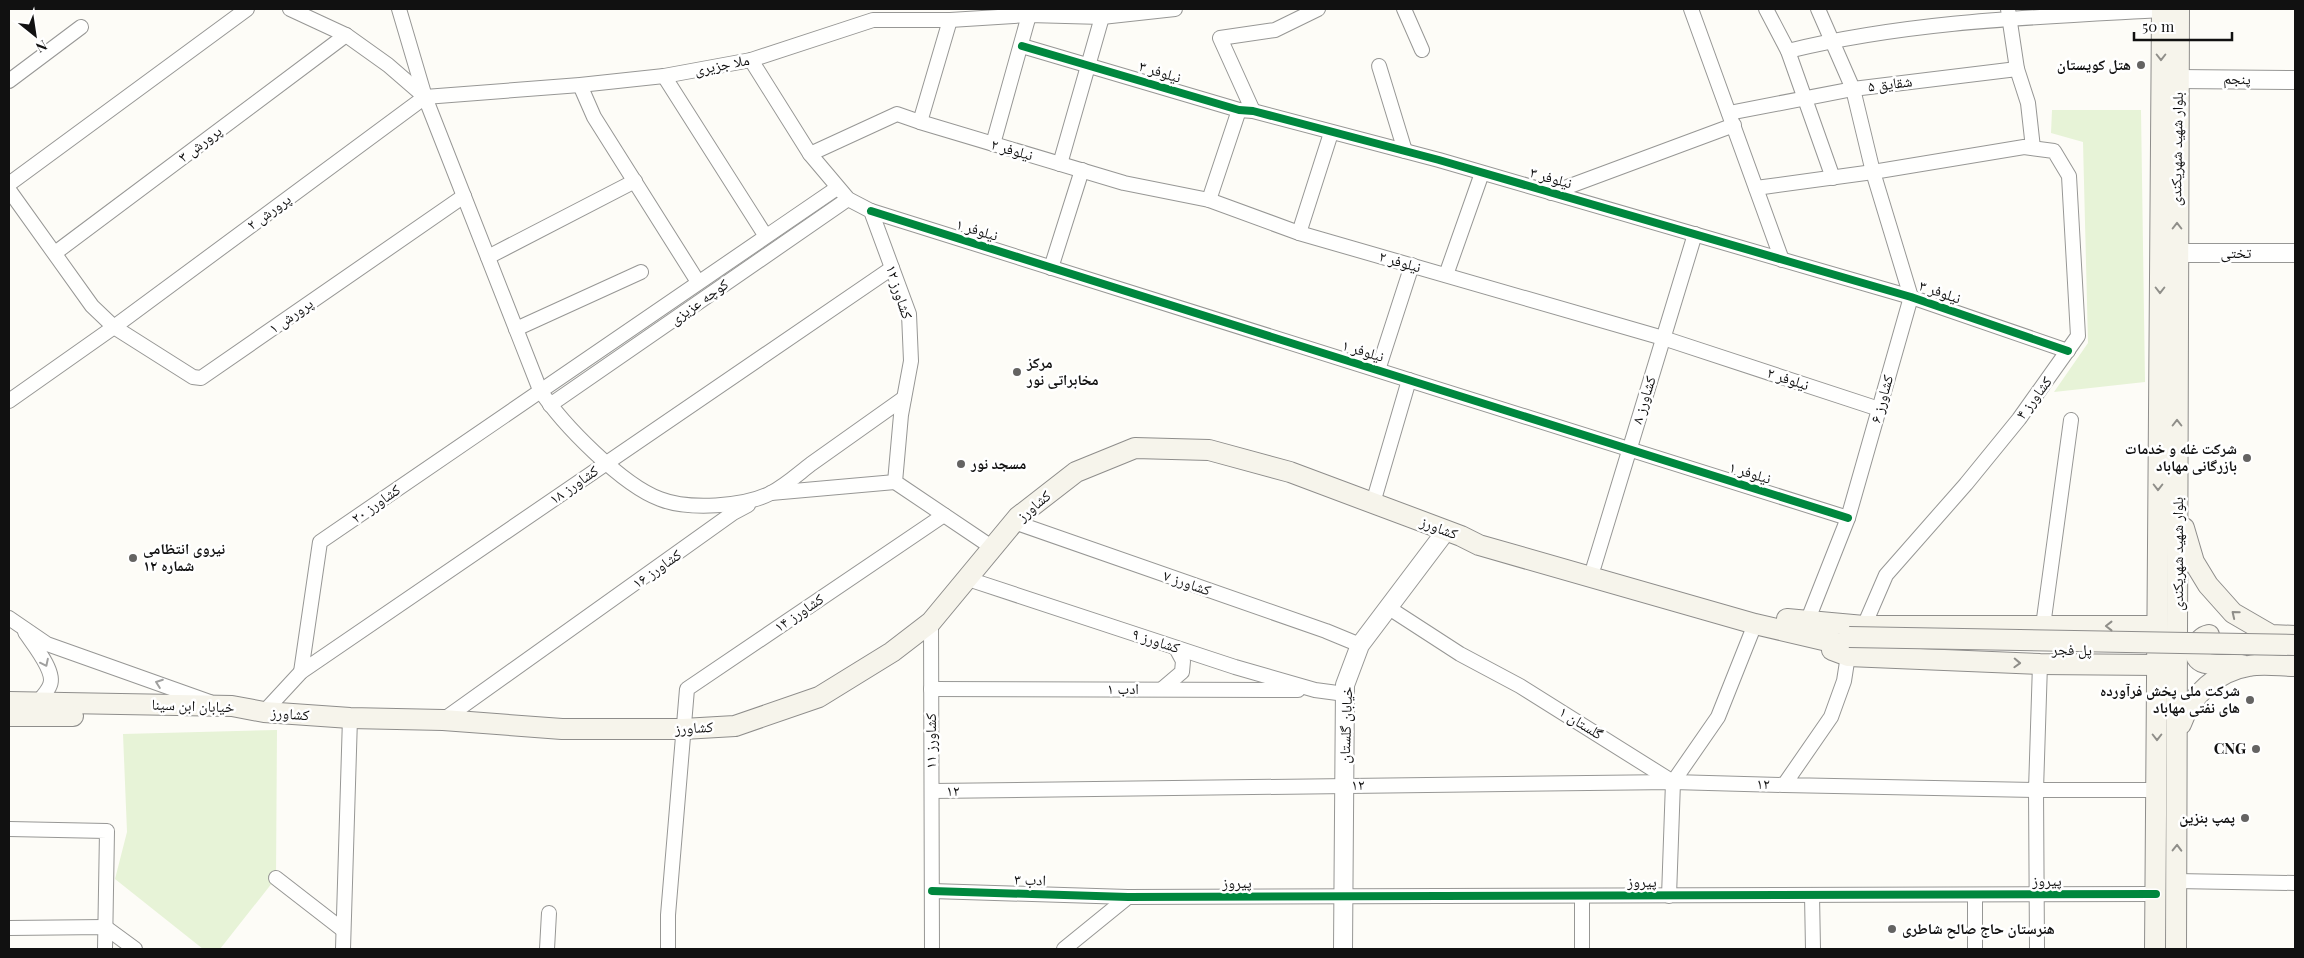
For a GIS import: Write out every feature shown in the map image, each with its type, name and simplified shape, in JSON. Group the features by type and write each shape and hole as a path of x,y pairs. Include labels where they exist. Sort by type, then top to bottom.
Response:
{"main road":[{"name":"بلوار شهید شهریکندی","path":"2167,9 2178,79 2178,733 2176,949"},
{"name":"بلوار شهید شهریکندی","path":"2155,949 2157,666 2167,9"},
{"name":"کشاورز","path":"258,711 350,718 444,720 562,729 683,729 735,726 819,697 892,652 931,622 1014,522 1076,472 1135,448 1208,450 1290,472 1453,533 1479,545 1755,624 1792,624 1853,641"},
{"path":"2178,491 2186,537 2194,562 2208,585 2233,614 2271,636"},
{"path":"1453,533 1480,534 1792,624"},
{"path":"1853,641 2043,626 2158,626"},
{"path":"2295,636 2212,634 2203,636 2196,643 2196,656 2203,663 2295,666"},
{"path":"1853,641 2295,645"},
{"path":"1853,641 2040,664 2157,666"},
{"name":"پل فجر","path":"1853,641 2295,656"},
{"path":"2178,733 2184,714 2193,699 2227,673 2249,665"},
{"name":"خیابان ابن سینا","path":"9,702 222,706 258,711"},
{"name":"خیابان ابن سینا","path":"9,716 229,714 258,711"}],"street":[{"path":"9,184 247,9"},
{"path":"290,9 346,35 388,66 425,97"},
{"name":"ملا جزیری","path":"425,97 580,85 664,76 751,60 873,20 950,20 1029,15 1102,17 1175,9"},
{"path":"1209,200 1246,110 1220,38 1275,30 1318,9"},
{"path":"1404,9 1422,50"},
{"path":"1691,9 1782,260"},
{"path":"1766,9 1788,50 1833,178"},
{"path":"1818,9 1853,89 1873,172 1911,297"},
{"path":"1788,50 1833,40 2009,14 2167,9"},
{"path":"400,12 425,97 540,390 550,405 606,462 631,482 660,499 692,506 728,505 770,493 904,398"},
{"path":"1756,188 1873,172 2024,147 2033,148 2028,103 2017,69 2009,14"},
{"path":"994,144 1029,15"},
{"path":"1060,164 1090,66 1102,17"},
{"path":"920,122 950,20"},
{"path":"9,81 81,27"},
{"name":"پرورش ۳","path":"54,253 346,35"},
{"name":"نیلوفر ۳","path":"1022,46 1246,110 1405,151 1695,234 1911,297 2068,351"},
{"path":"751,60 810,154 837,188 848,199 871,211"},
{"path":"1378,66 1405,151"},
{"name":"شقایق ۵","path":"1551,193 1731,119 1806,98 1853,89 2017,69"},
{"path":"664,76 765,235"},
{"name":"پنجم","path":"2178,79 2295,80"},
{"path":"580,85 594,117 698,282"},
{"name":"پرورش ۲","path":"9,401 425,97"},
{"name":"نیلوفر ۲","path":"810,154 897,114 1124,183 1209,200 1299,233 1663,338 1879,409"},
{"path":"1299,233 1331,132"},
{"name":"کشاورز ۴","path":"1784,785 1831,717 1844,681 1853,641 1886,575 1966,484 2019,419 2078,336 2069,176 2054,151 2033,148"},
{"path":"1051,268 1082,170"},
{"path":"1446,275 1482,173"},
{"path":"488,257 635,181"},
{"name":"کشاورز ۲۰","path":"301,672 320,542 765,235 837,188"},
{"path":"9,190 92,306 114,326"},
{"name":"پرورش ۱","path":"114,326 193,377 201,378 464,196"},
{"name":"کوچه عزیزی","path":"550,405 848,199"},
{"name":"نیلوفر ۱","path":"871,211 1848,518"},
{"name":"کشاورز ۱۲","path":"871,211 909,314 911,361 904,398 895,482"},
{"name":"کشاورز ۸","path":"1594,566 1628,449 1695,234"},
{"name":"تختی","path":"2177,253 2295,253"},
{"path":"1378,370 1412,265"},
{"name":"کشاورز ۱۸","path":"258,711 301,672 892,268"},
{"path":"516,329 642,272"},
{"name":"کشاورز ۶","path":"1792,624 1848,518 1911,297"},
{"path":"1373,503 1409,380"},
{"path":"2043,626 2071,420"},
{"path":"895,482 993,548"},
{"name":"کشاورز ۱۶","path":"444,720 733,513 770,493 895,482"},
{"name":"کشاورز ۱۴","path":"683,729 687,689 944,515"},
{"name":"کشاورز ۷","path":"1014,522 1326,631 1360,645"},
{"name":"خیابان گلستان","path":"1342,949 1345,684 1360,645 1453,533"},
{"name":"کشاورز ۹","path":"968,579 1176,648 1315,690 1345,694"},
{"name":"گلستان ۱","path":"1389,608 1460,654 1520,686 1673,782"},
{"path":"9,618 47,644 222,706"},
{"name":"کشاورز ۱۱","path":"931,622 932,949"},
{"path":"1669,896 1673,782 1718,718 1755,624"},
{"path":"22,627 44,660 49,673 50,685 38,702"},
{"path":"1162,689 1182,672 1183,660 1176,648"},
{"path":"2037,949 2036,790 2040,664"},
{"name":"ادب ۱","path":"931,689 1315,690"},
{"path":"342,949 350,718"},
{"path":"668,949 683,729"},
{"name":"۱۲","path":"932,791 1673,782 2036,790 2156,790"},
{"path":"9,829 107,831 105,949"},
{"path":"276,878 343,930"},
{"path":"2176,881 2295,883"},
{"name":"ادب ۳","path":"932,890 1128,897"},
{"name":"پیروز","path":"1128,897 2156,894"},
{"path":"1812,895 1813,949"},
{"path":"1975,895 1975,949"},
{"path":"1582,896 1582,949"},
{"path":"1064,949 1128,897"},
{"path":"547,949 549,913"},
{"path":"9,928 106,927 135,949"}],"green space":[{"path":"2052,110 2141,110 2145,382 2054,392 2088,343 2083,142 2051,133"},
{"path":"277,730 276,878 220,949 203,949 115,879 127,832 123,734"}],"cycle path":[{"path":"1022,46 1239,110 1253,111 1439,160 1911,297 2068,351"},
{"path":"871,211 1848,518"},
{"path":"932,891 1128,897 2156,894"}],"place":[{"name":"هتل کویستان","path":"2141,65"},
{"name":"مرکز مخابراتی نور","path":"1017,372"},
{"name":"شرکت غله و خدمات بازرگانی مهاباد","path":"2247,458"},
{"name":"مسجد نور","path":"961,464"},
{"name":"نیروی انتظامی شماره ۱۲","path":"133,558"},
{"name":"شرکت ملی پخش فرآورده های نفتی مهاباد","path":"2250,700"},
{"name":"CNG","path":"2256,749"},
{"name":"پمپ بنزین","path":"2245,818"},
{"name":"هنرستان حاج صالح شاطری","path":"1892,929"}]}
